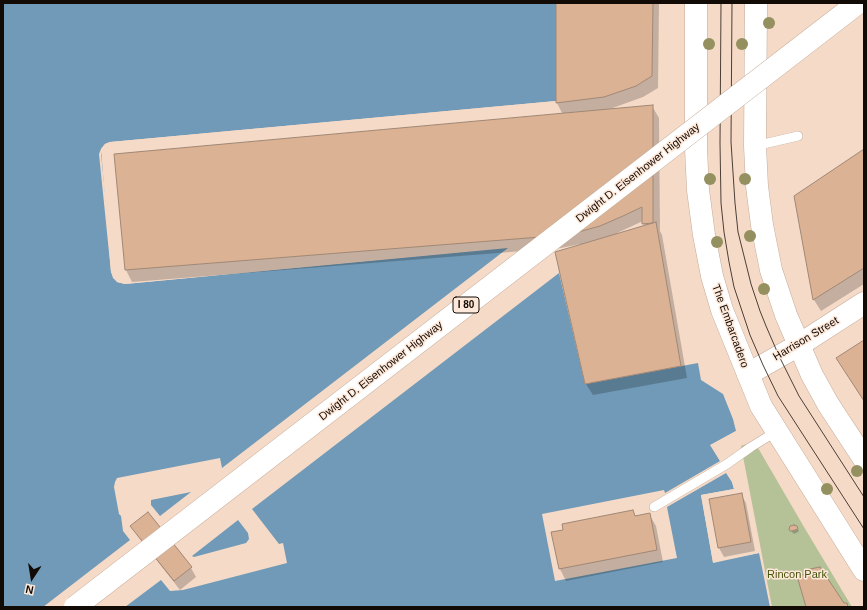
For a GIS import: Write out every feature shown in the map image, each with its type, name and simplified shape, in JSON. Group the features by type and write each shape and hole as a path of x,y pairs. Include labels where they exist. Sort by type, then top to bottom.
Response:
{"main road":[{"name":"The Embarcadero","path":"696,3 696,149 698,190 704,235 712,276 722,310 761,406 864,570"},
{"path":"756,3 755,146 757,186 762,225 770,262 786,315 812,375 828,404 864,459"},
{"name":"Dwight D. Eisenhower Highway","path":"75,607 858,3"},
{"name":"Dwight D. Eisenhower Highway","path":"88,607 864,9"},
{"name":"Harrison Street","path":"748,374 799,345 864,303"}],"lane":[{"path":"755,146 798,136"},
{"path":"657,505 723,467 777,431"}],"green space":[{"name":"Rincon Park","path":"754,441 852,607 772,607 741,446"}],"water":[{"path":"3,3 556,3 556,101 110,142 105,144 101,149 111,272 117,282 125,284 553,243 585,384 698,363 701,380 723,394 736,431 711,445 732,482 734,489 701,495 713,562 759,553 770,607 3,607"}],"pier":[{"path":"556,3 558,3 556,103 106,145 101,154 113,272 118,280 125,282 554,241 587,382 681,364 681,366 585,384 559,273 252,509 279,544 283,543 287,563 183,590 170,591 161,580 125,607 43,607 130,540 123,531 121,516 119,514 114,487 117,478 220,458 222,468 508,248 125,284 117,282 113,278 111,272 99,154 105,144 110,142 556,101","holes":["191,492 160,516 151,505 151,500","238,520 248,533 249,539 246,543 194,557 192,556"]},
{"path":"736,431 736,433 713,446 734,481 736,490 703,497 715,560 758,551 759,553 713,563 701,495 734,489 732,482 726,473 667,507 677,558 555,581 542,514 664,490 665,493 720,461 710,445"}],"building":[{"path":"556,3 653,3 652,76 636,86 604,97 556,103"},
{"path":"653,105 653,223 642,224 642,207 600,226 553,236 125,270 114,154"},
{"path":"864,149 864,268 813,300 794,196"},
{"path":"656,222 681,366 585,384 555,252"},
{"path":"864,340 864,401 836,358"},
{"path":"742,493 751,542 718,548 709,499"},
{"path":"633,510 635,516 650,513 657,550 559,569 551,532 563,530 562,524"},
{"path":"148,512 192,567 174,581 130,526"},
{"path":"790,526 797,526 798,529 790,531"},
{"path":"820,567 844,603 847,603 848,607 806,607 797,576 806,574 805,570"}],"tram line":[{"path":"721,3 721,203 724,232 734,287 750,335 778,396 864,529"},
{"path":"732,3 731,142 735,203 738,232 751,284 766,326 799,396 864,497"}]}
